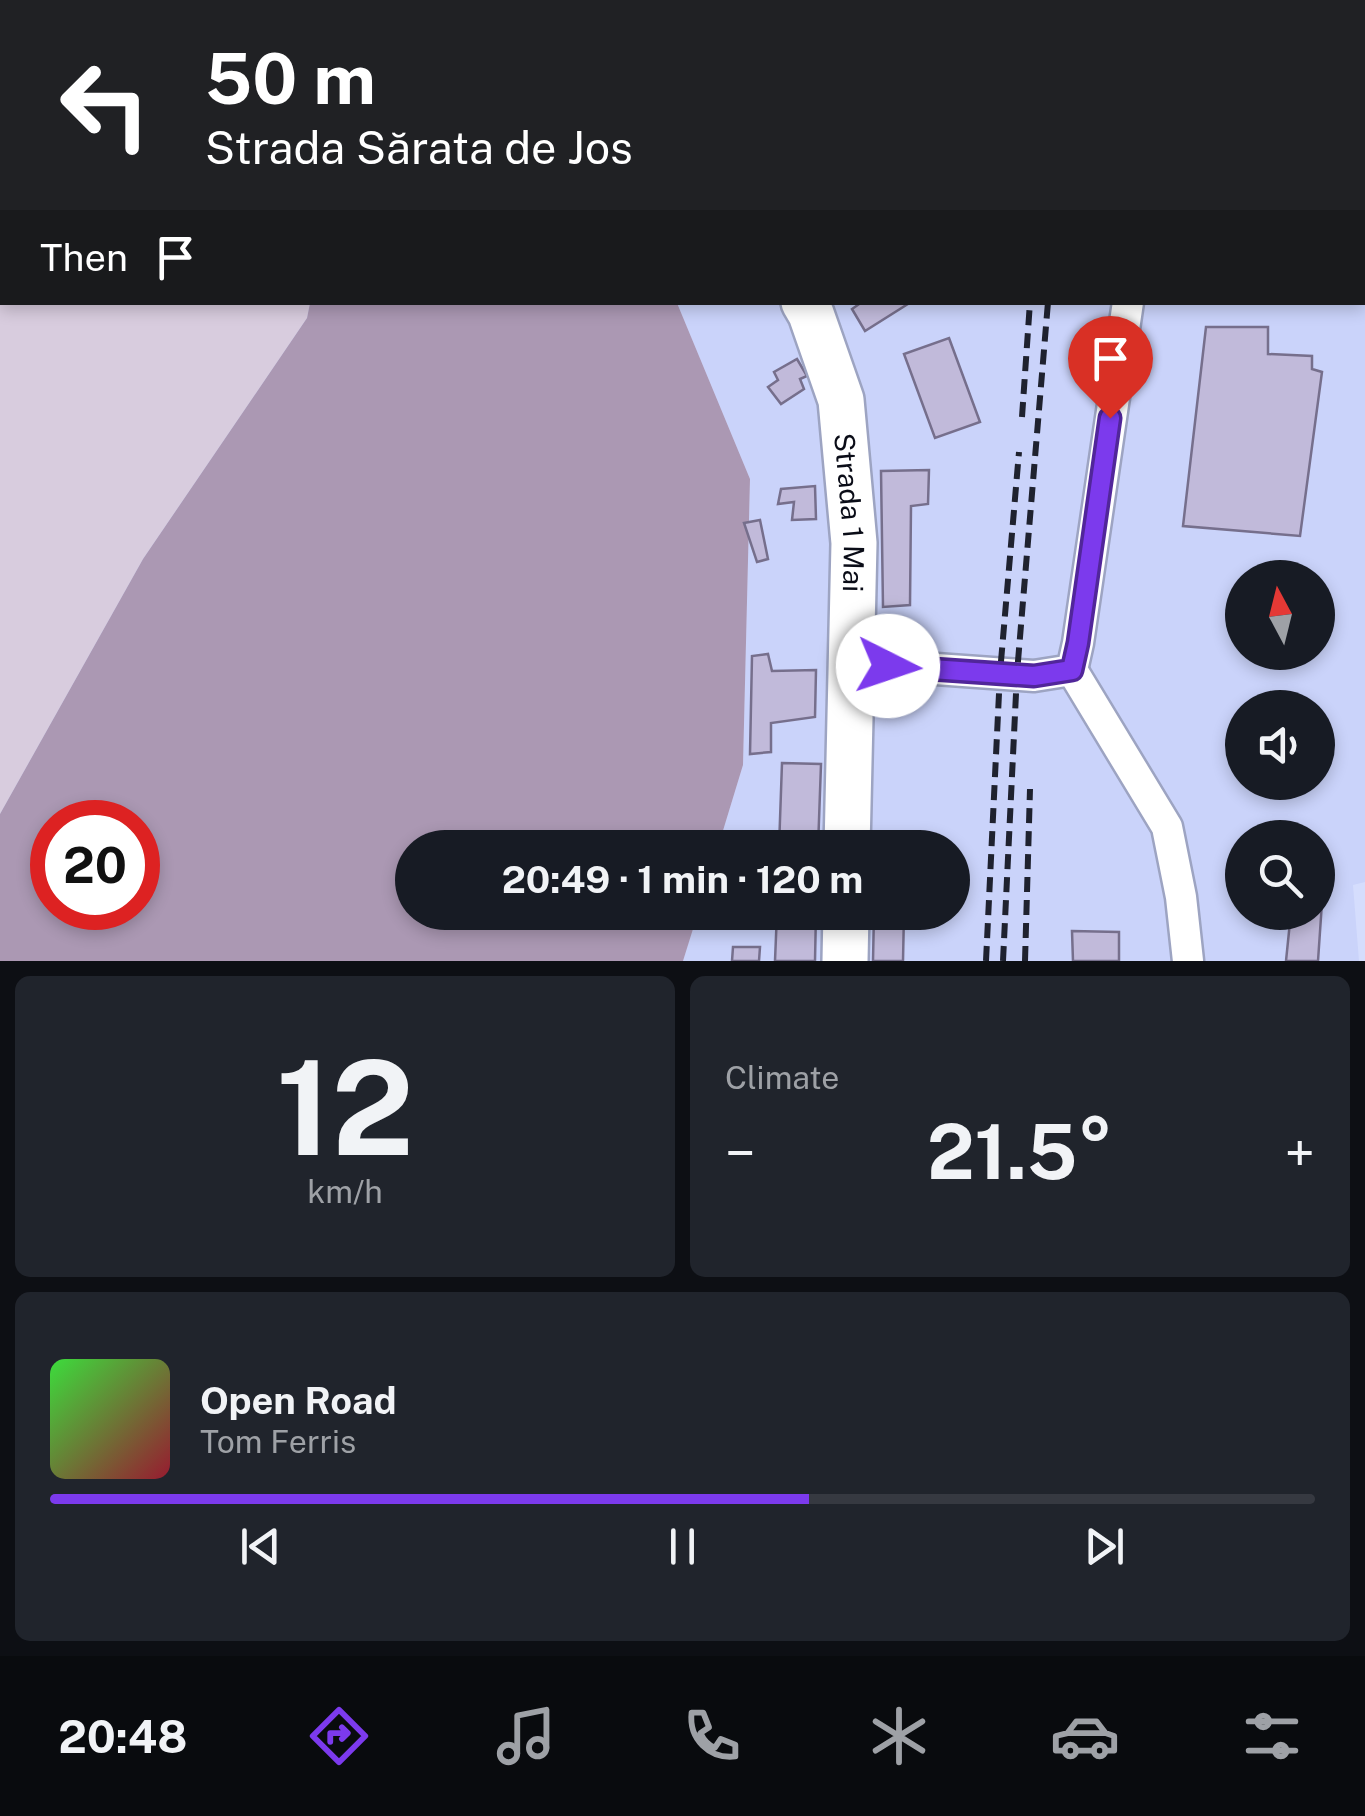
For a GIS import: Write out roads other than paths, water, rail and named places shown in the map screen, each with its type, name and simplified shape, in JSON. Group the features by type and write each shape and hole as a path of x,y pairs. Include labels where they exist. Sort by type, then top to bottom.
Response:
{"highway":[{"name":"Strada 1 Mai","path":"806,305 841,400 854,544 847,830"},
{"path":"845,961 846,930"}],"lane":[{"path":"1128,305 1072,670 1168,827 1188,961"},
{"path":"852,663 1034,676 1072,670"}],"railway":[{"path":"1022,417 1030,305"},
{"path":"1003,961 1017,673 1048,305"},
{"path":"986,961 1000,673 1019,452"},
{"path":"1025,961 1030,789"}]}
